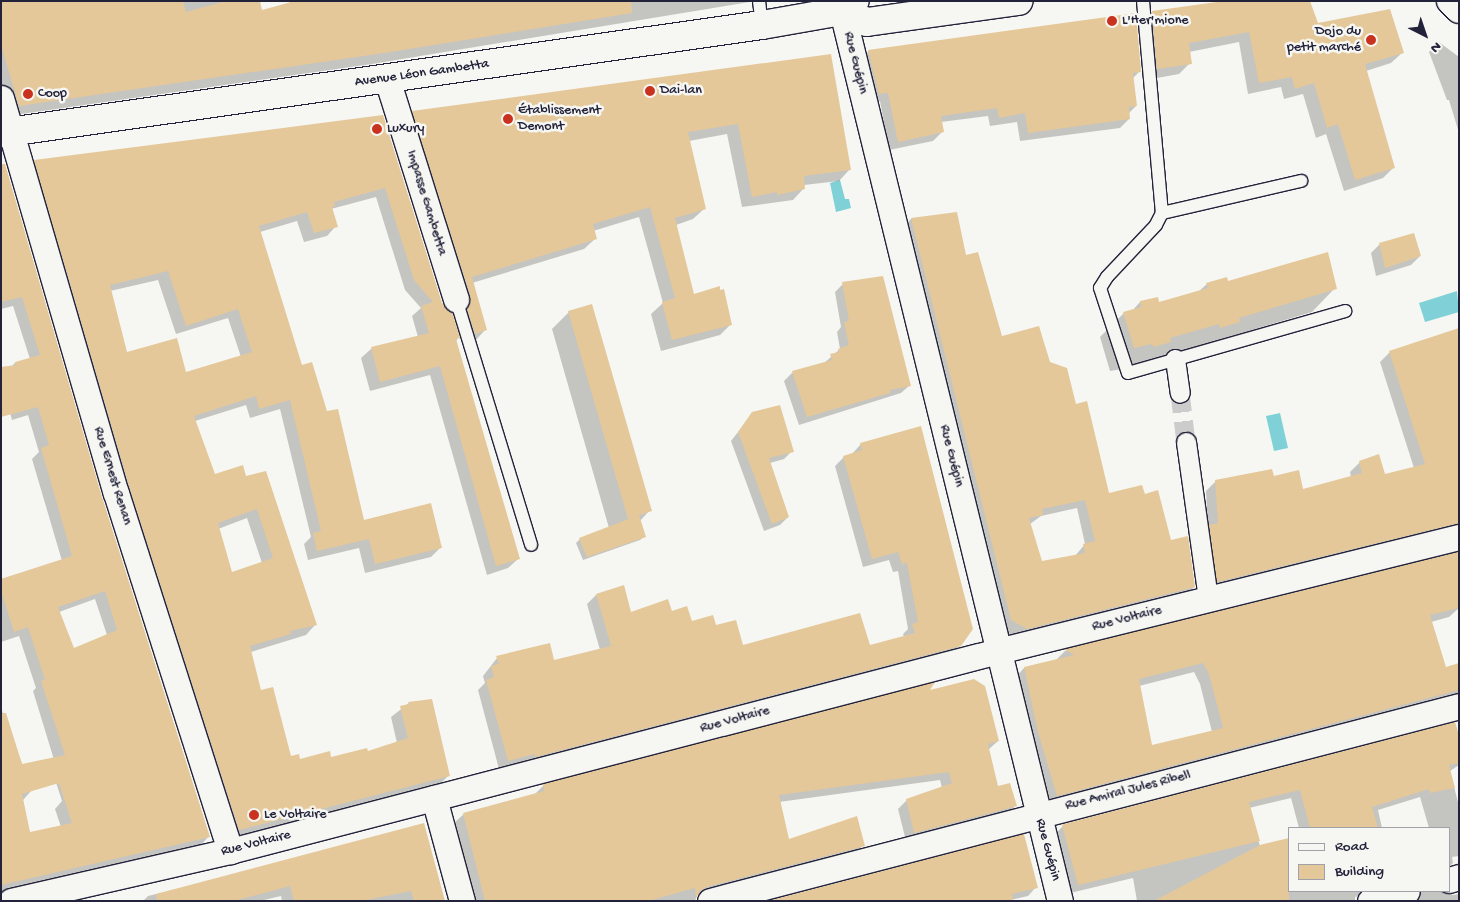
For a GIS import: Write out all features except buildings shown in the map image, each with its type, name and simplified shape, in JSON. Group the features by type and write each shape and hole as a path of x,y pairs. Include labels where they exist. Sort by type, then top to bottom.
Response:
{"main road":[{"path":"848,6 867,22 1019,1"},
{"path":"1451,1 1459,9"},
{"name":"Avenue Léon Gambetta","path":"6,133 387,79 760,13 848,6"}],"street":[{"name":"Rue Guépin","path":"848,6 998,651 1060,901"},
{"name":"Impasse Gambetta","path":"387,79 456,299"},
{"name":"Rue Ernest Renan","path":"1,98 6,133 116,493 230,851"},
{"path":"1175,360 1180,393"},
{"path":"1186,442 1208,599"},
{"name":"Rue Voltaire","path":"11,901 230,851 998,651 1459,537"},
{"name":"Rue Amiral Jules Ribell","path":"710,901 1038,814 1459,706"},
{"path":"434,798 462,901"},
{"path":"1370,901 1403,892"}],"lane":[{"path":"1143,1 1162,214 1156,225 1107,277 1100,288 1128,373 1345,310"},
{"path":"1162,214 1301,181"},
{"path":"456,299 531,545"}],"water":[{"path":"840,180 845,199 849,199 851,208 836,212 830,183"},
{"path":"1457,291 1459,312 1425,322 1419,303"},
{"path":"1280,413 1288,448 1274,451 1266,416"}],"tunnel":[{"path":"1180,393 1186,442"}],"place":[{"name":"L'Her'mione","path":"1112,21"},
{"name":"Dojo du petit marché","path":"1371,40"},
{"name":"Dai-lan","path":"650,91"},
{"name":"Coop","path":"28,94"},
{"name":"Établissement Demont","path":"508,119"},
{"name":"Luxury","path":"377,129"},
{"name":"Le Voltaire","path":"254,815"}]}
